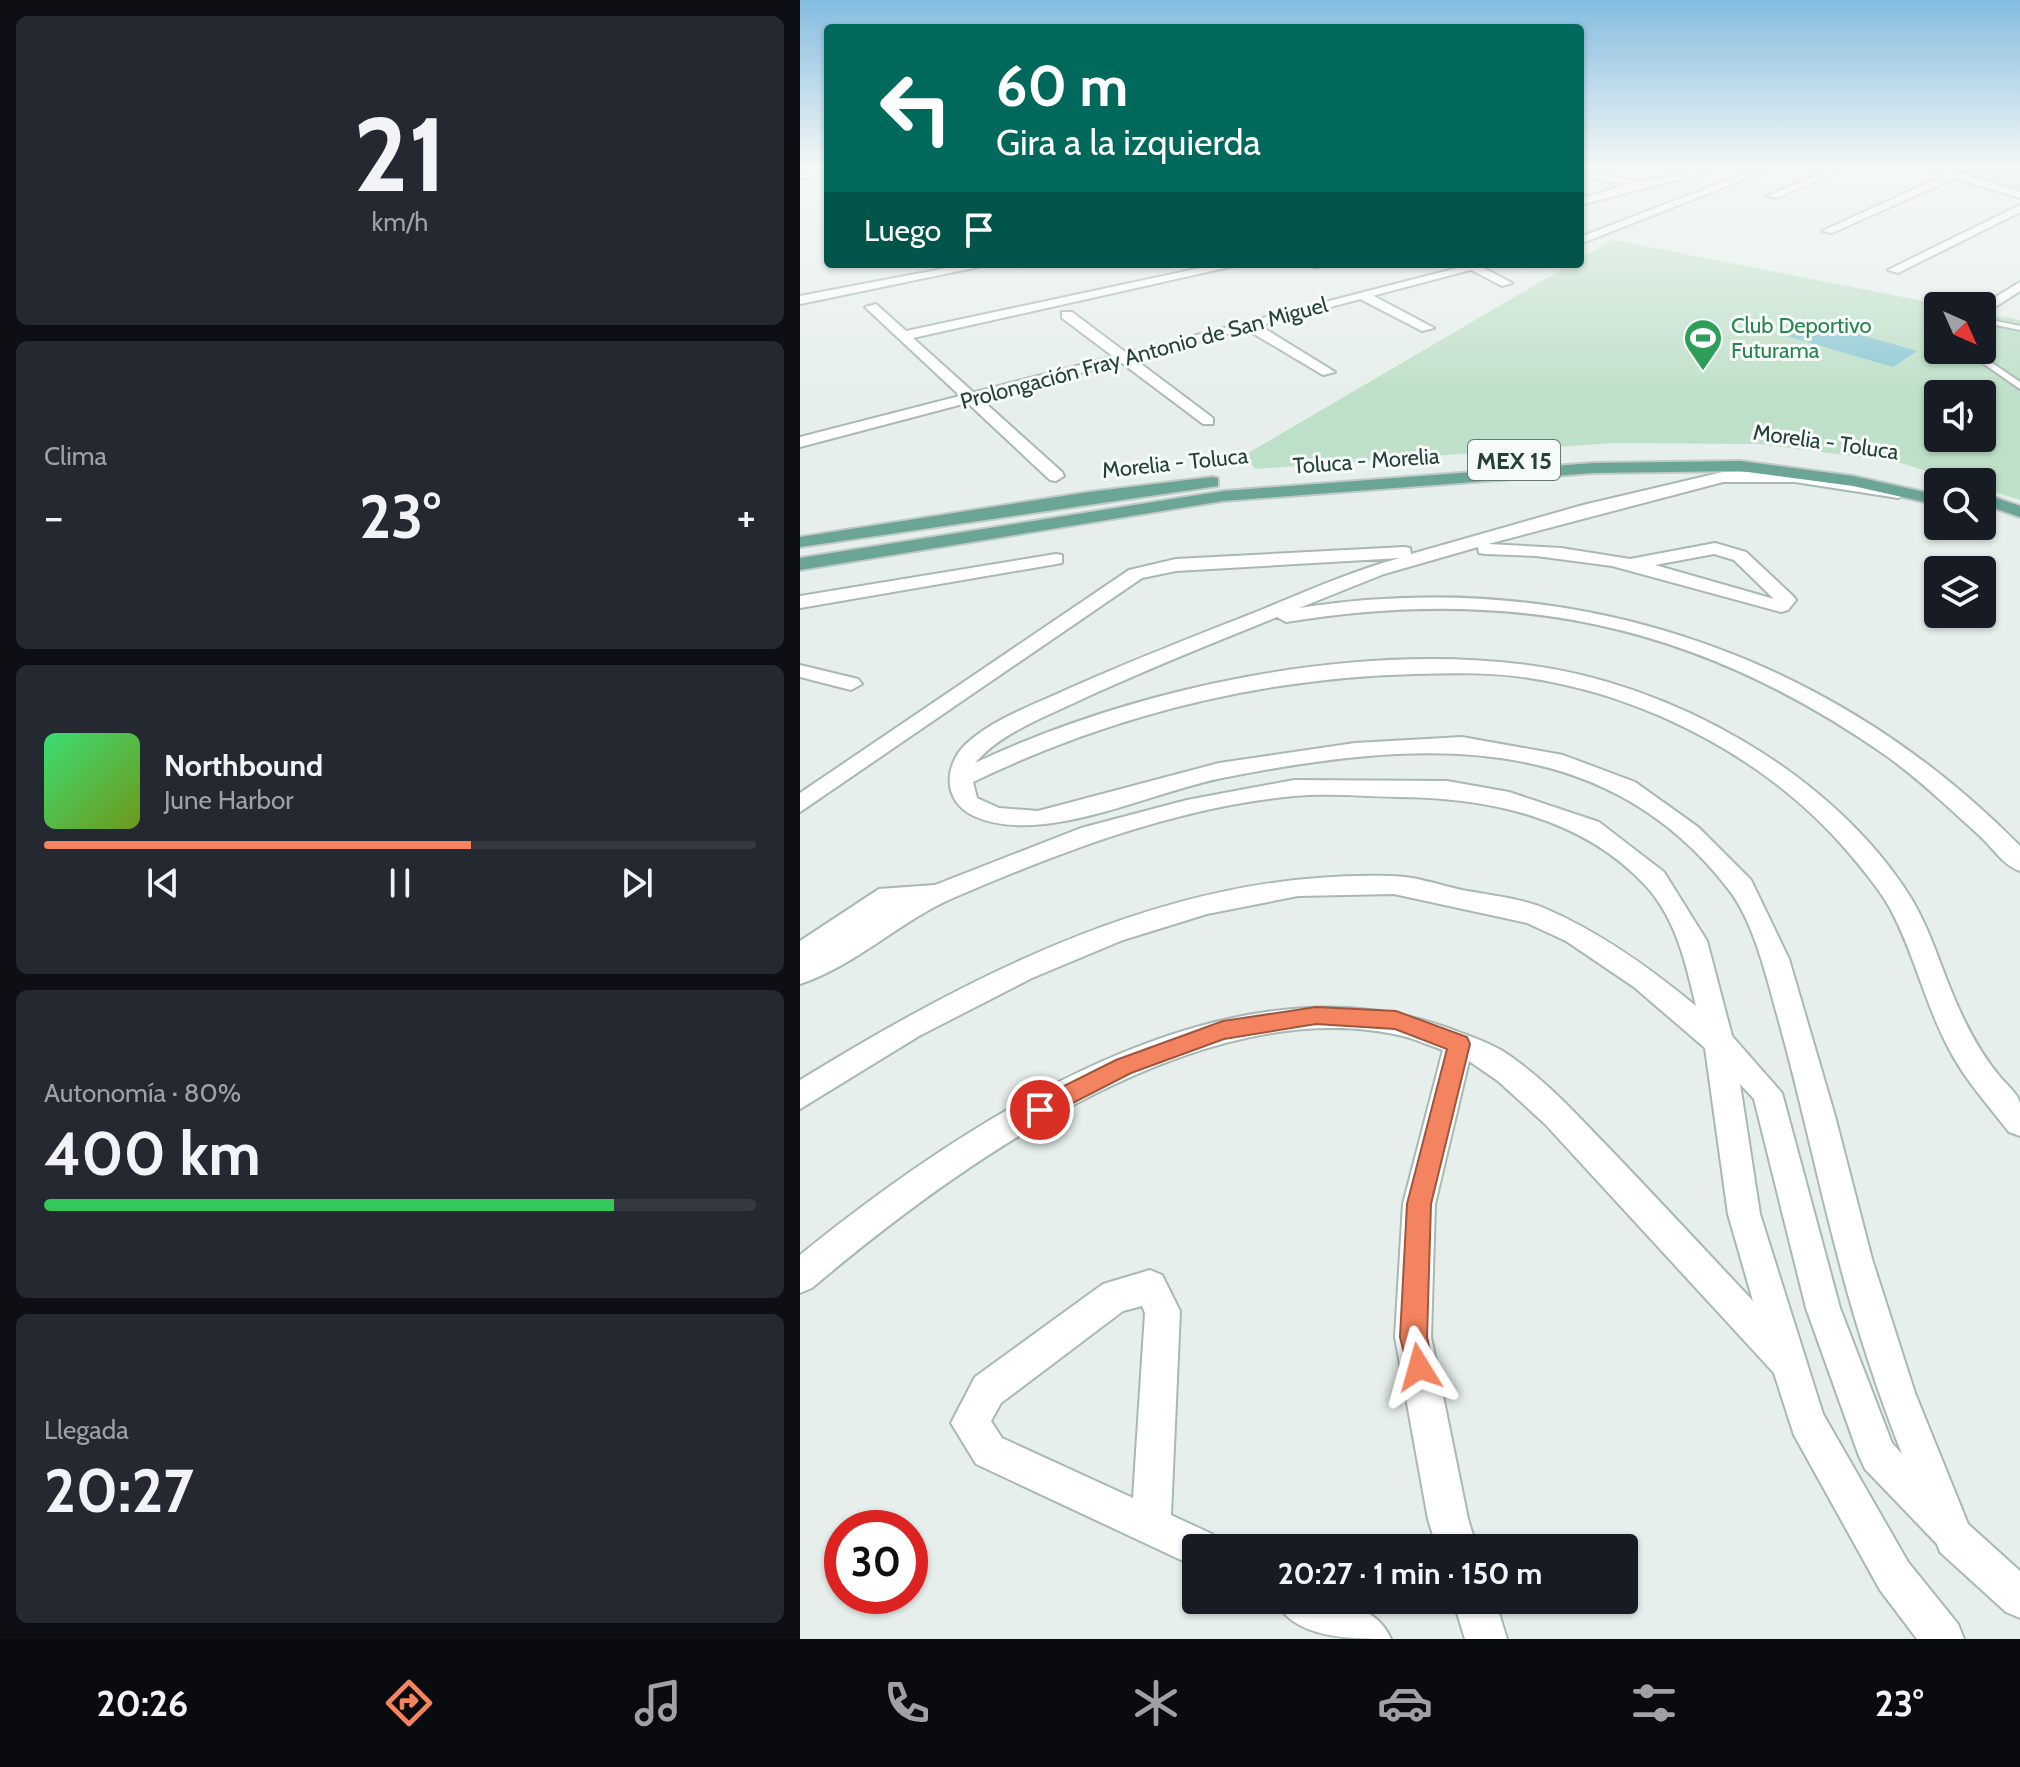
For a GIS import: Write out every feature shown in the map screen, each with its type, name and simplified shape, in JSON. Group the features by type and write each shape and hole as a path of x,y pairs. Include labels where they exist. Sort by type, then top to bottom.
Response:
{"main road":[{"name":"Morelia - Toluca","path":"800,545 977,521 1089,497 1212,482 1666,451 1798,459 1924,482"},
{"name":"Toluca - Morelia","path":"800,564 1223,496 1593,468 1740,466 1795,472 1924,496"},
{"path":"1996,503 2020,512"},
{"path":"1996,518 2020,526"}],"street":[{"path":"1894,270 1948,243"},
{"path":"800,300 966,268"},
{"path":"903,336 1089,293 1217,268"},
{"name":"Prolongación Fray Antonio de San Miguel","path":"800,442 1465,268"},
{"path":"1481,268 1506,283"},
{"path":"1996,301 2020,286"},
{"path":"1364,296 1427,328"},
{"path":"871,307 1056,476"},
{"path":"1067,315 1208,421"},
{"path":"1249,325 1328,372"},
{"path":"1908,492 1795,477 1723,477 1589,509 1377,570 1056,703 977,746 962,763 960,779 967,803 995,816 1038,819 1219,771 1355,750 1462,744 1555,760 1613,782 1627,788 1689,833 1742,887 1775,959 1820,1116 1855,1259 1897,1393 1954,1538"},
{"path":"800,804 1136,574 1176,565 1454,549 1524,548 1628,565 1764,603 1781,606 1786,600 1740,556 1715,548 1628,565"},
{"path":"800,602 1056,559"},
{"path":"1321,591 1342,609"},
{"path":"1252,621 1438,601 1540,608 1667,635 1776,679 1857,723 1915,765 2020,862"},
{"path":"960,779 999,758 1082,725 1187,696 1302,677 1415,667 1521,670 1619,693 1698,724 1772,770 1844,832 1905,910 1931,982 1971,1062 2020,1122"},
{"path":"800,671 851,684"},
{"path":"1056,703 1082,725"},
{"path":"800,973 940,893 1081,837 1187,808 1294,788 1447,789 1509,800 1590,828 1655,879 1694,941 1719,1042 1744,1214 1814,1435 1894,1576 1943,1639"},
{"path":"800,1096 909,1028 1022,970 1114,933 1206,904 1298,887 1394,885 1533,914 1575,934 1644,979 1719,1042 1767,1093 1823,1308 1878,1456 1954,1538 2020,1598"},
{"path":"800,955 888,896 940,893"},
{"path":"800,1276 904,1193 1012,1124 1123,1066 1223,1030 1316,1015 1396,1020 1473,1049 1535,1093 1789,1364"},
{"path":"1453,1534 1413,1337 1419,1204 1459,1044"},
{"path":"1151,1523 1163,1311 1150,1287 1115,1296 988,1390 970,1423 989,1451 1182,1539"},
{"path":"1323,1614 1370,1639"},
{"path":"1478,1614 1486,1639"}],"lane":[{"path":"1996,323 2020,328"},
{"path":"1988,364 2020,386"}],"green space":[{"name":"Club Deportivo Futurama","path":"1607,243 1631,243 1924,301 1924,364 1996,364 1996,316 2020,320 2020,500 1996,492 1996,468 1924,470 1898,462 1759,444 1613,443 1256,469 1243,456 1564,268 1584,268 1584,257"}],"water":[{"path":"1809,320 1917,351 1893,367 1783,335"}],"place":[{"name":"Club Deportivo Futurama","path":"1703,372"}],"route":[{"path":"1040,1110 1123,1066 1223,1030 1316,1015 1396,1020 1459,1044 1419,1204 1413,1337 1419,1367"}]}
